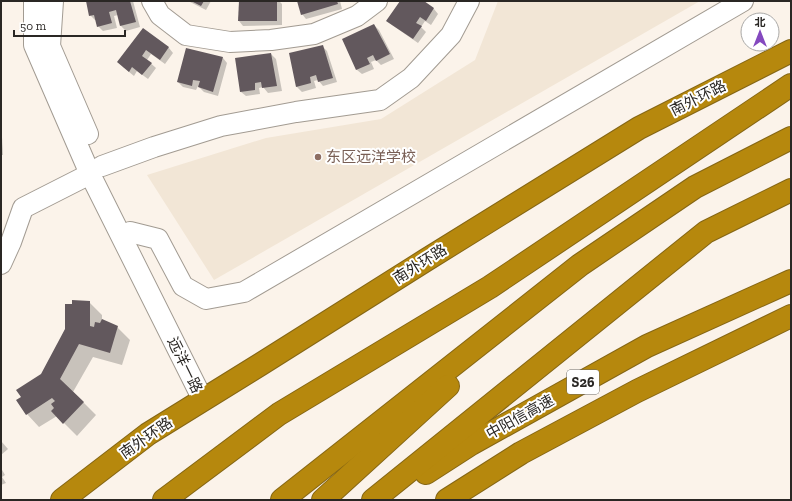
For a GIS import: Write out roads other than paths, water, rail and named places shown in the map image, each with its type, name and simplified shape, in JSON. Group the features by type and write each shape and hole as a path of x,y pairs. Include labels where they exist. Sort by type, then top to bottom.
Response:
{"highway":[{"name":"南外环路","path":"62,500 148,434 639,128 791,51"},
{"path":"164,500 279,414 490,287 791,85"},
{"path":"282,500 580,265 695,187 791,138"},
{"path":"373,500 706,232 791,190"},
{"path":"323,500 580,265"},
{"name":"中阳信高速","path":"384,500 471,444 647,346 791,281"},
{"name":"S26","path":"447,500 522,453 637,391 791,316"}],"street":[{"name":"远洋一路","path":"34,1 34,45 96,170 202,400"},
{"name":"远洋一路","path":"52,1 50,46 96,170 130,232 202,400"},
{"path":"152,1 160,15 186,35 230,42 271,40 314,34 357,16 377,1"},
{"path":"1,264 11,242 23,208 96,170 154,147 222,126 296,112 380,100 410,78 451,35 469,1"},
{"path":"130,232 158,239 183,286 206,299 244,292 743,1"}],"place":[{"name":"东区远洋学校","path":"318,157"}]}
